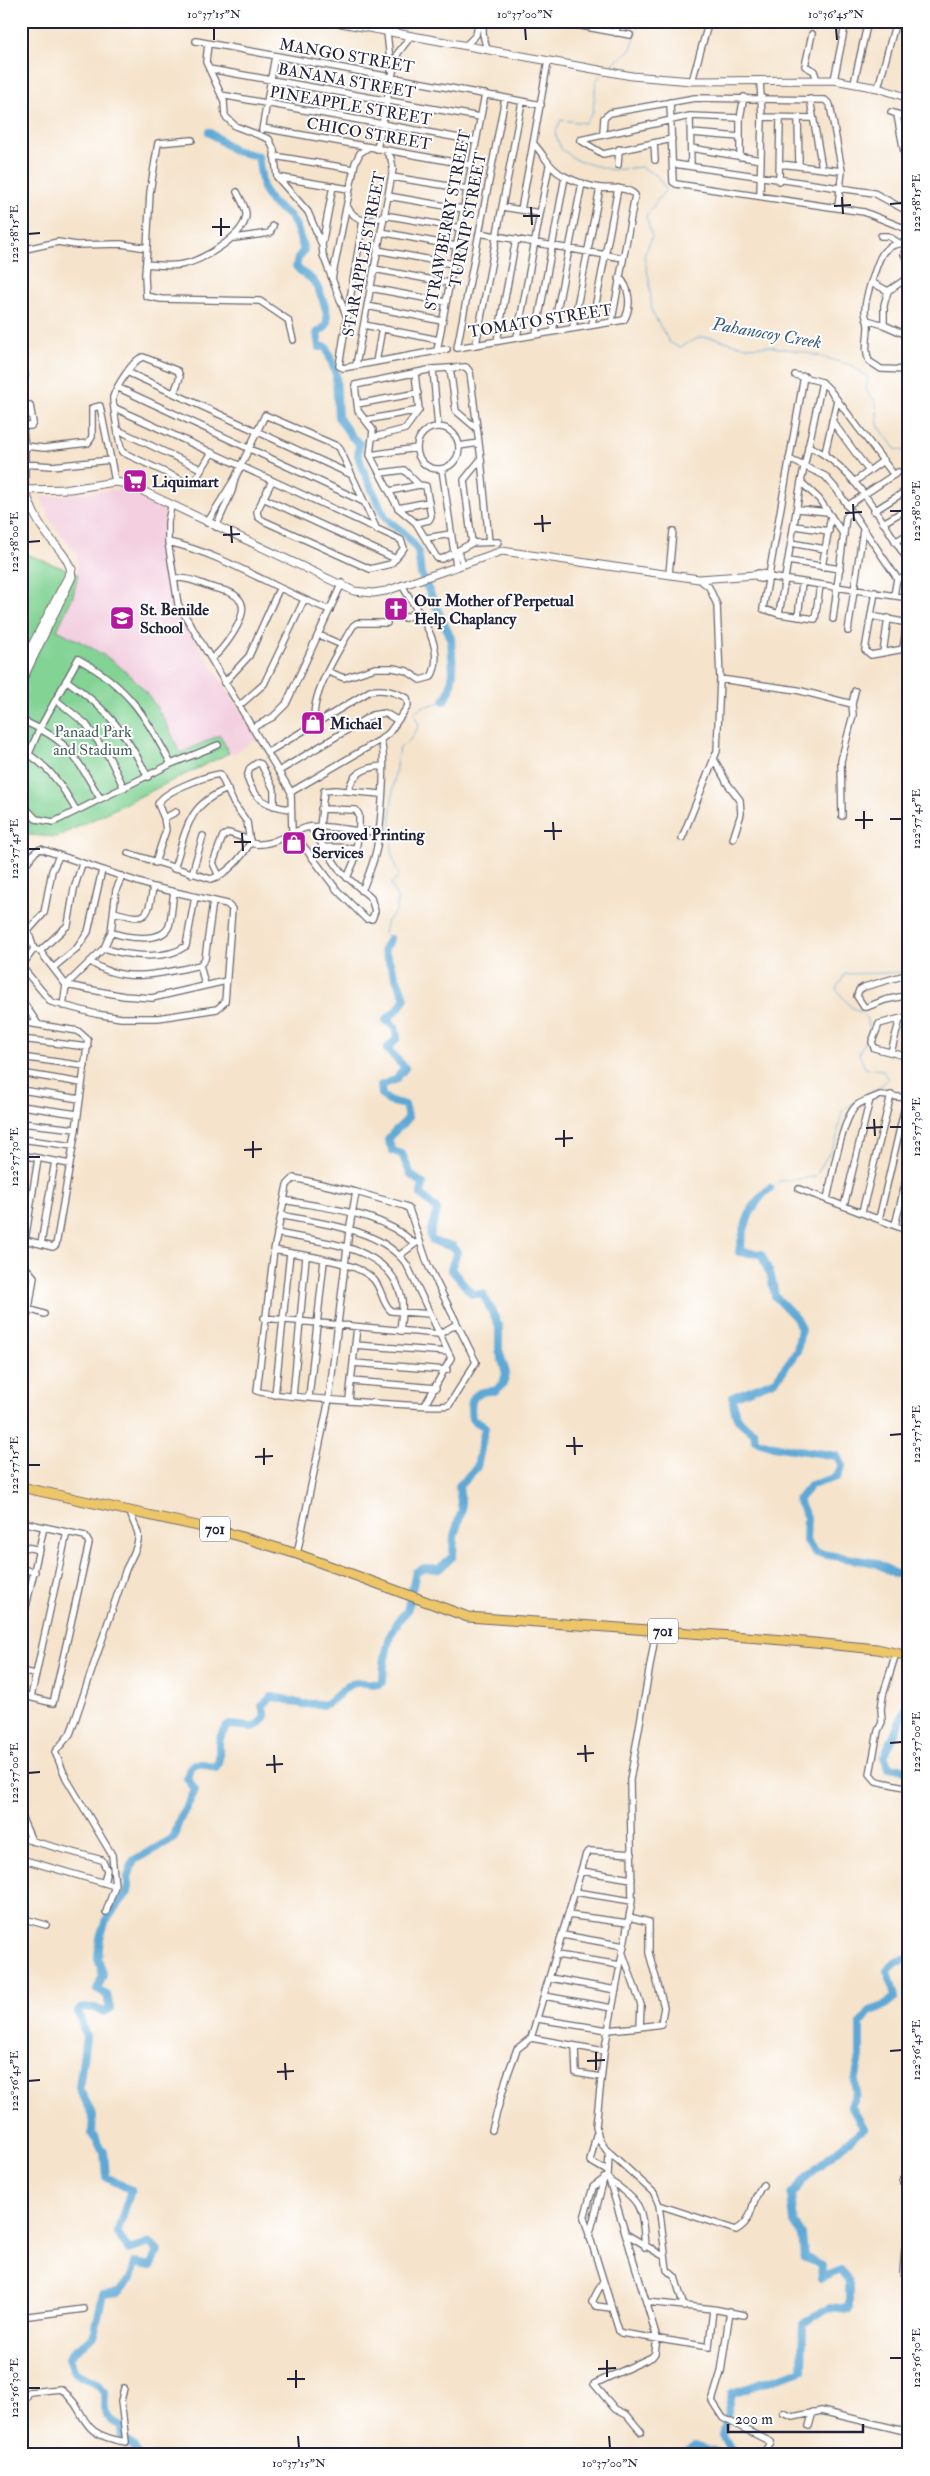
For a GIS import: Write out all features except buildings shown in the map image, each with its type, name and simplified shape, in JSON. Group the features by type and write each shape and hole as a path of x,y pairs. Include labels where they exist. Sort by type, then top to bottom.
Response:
{"main road":[{"name":"701","path":"21,1487 226,1532 297,1554 468,1617 772,1639 909,1656"}],"street":[{"path":"330,21 593,70 692,81 834,80 878,88 909,98"},
{"path":"465,46 476,35 479,21"},
{"path":"483,21 483,34 487,50"},
{"path":"596,29 598,21"},
{"path":"616,33 618,21"},
{"path":"692,81 709,21"},
{"path":"834,80 846,21"},
{"path":"854,83 868,21"},
{"path":"878,88 896,21"},
{"path":"557,22 578,24 630,35"},
{"path":"387,32 390,47 391,77"},
{"path":"812,34 805,66 814,71 817,80"},
{"path":"377,149 391,77 398,53 411,36"},
{"name":"MANGO STREET","path":"196,42 541,105"},
{"path":"208,44 206,62 221,95 227,120 247,132 262,135 272,144 277,177 303,205 322,244"},
{"path":"262,135 275,56"},
{"path":"521,210 548,61"},
{"name":"BANANA STREET","path":"209,69 480,117"},
{"path":"760,80 762,98 760,196"},
{"name":"STRAWBERRY STREET","path":"437,351 484,94"},
{"name":"PINEAPPLE STREET","path":"221,95 476,142"},
{"path":"740,157 740,118 744,97"},
{"path":"603,133 606,115 695,98 744,97 825,100 830,105 842,171 842,189 838,207"},
{"name":"TURNIP STREET","path":"458,348 505,98"},
{"path":"810,99 822,168"},
{"path":"476,344 522,102"},
{"path":"670,102 674,164 673,182 679,186 838,207 864,212 909,230"},
{"path":"909,118 894,113 906,152 909,178"},
{"path":"672,138 602,154 580,141 581,138 603,133 690,116 740,118"},
{"path":"690,116 691,165"},
{"path":"762,117 813,118"},
{"path":"779,181 780,118"},
{"path":"798,118 798,165"},
{"name":"CHICO STREET","path":"263,128 471,165"},
{"path":"691,133 740,136"},
{"path":"901,133 909,136"},
{"path":"192,140 158,143 150,192 144,292 149,298 260,301 288,320 292,340"},
{"path":"654,143 655,160"},
{"path":"534,144 549,166 565,176 600,188 618,188 632,192 635,195 612,320"},
{"path":"332,279 353,169 360,153 368,147"},
{"path":"691,148 760,160"},
{"path":"618,165 619,149"},
{"name":"STAR APPLE STREET","path":"356,366 392,177 393,163 385,150"},
{"path":"274,156 353,169"},
{"path":"674,164 691,165 779,181 874,193 909,212"},
{"path":"780,164 842,171"},
{"path":"517,337 549,166"},
{"path":"536,334 565,176"},
{"path":"277,177 349,189"},
{"path":"392,177 467,189"},
{"path":"553,331 582,183"},
{"path":"333,186 322,244 323,255 346,315"},
{"path":"573,327 600,188"},
{"path":"592,324 618,188"},
{"path":"146,264 185,264 206,255 233,238 244,223 246,214 237,192"},
{"path":"388,196 463,209"},
{"path":"347,206 353,215 364,220 374,220 384,215 460,228"},
{"path":"502,207 540,213"},
{"path":"364,220 338,364 340,367 356,366 446,349"},
{"path":"233,238 270,232 273,226"},
{"path":"381,232 456,246"},
{"path":"479,233 623,258"},
{"path":"881,236 888,236 899,243 908,245 904,256 909,263"},
{"path":"497,340 516,239"},
{"path":"21,250 58,242 76,245 120,244 147,248"},
{"path":"899,243 881,253 876,260 865,310 867,320 866,346 869,361 881,369 909,370"},
{"path":"377,250 453,264"},
{"path":"374,268 449,283"},
{"name":"TOMATO STREET","path":"458,348 612,320 620,321 626,317 628,287 619,277"},
{"path":"884,325 883,311 888,291 909,278"},
{"path":"871,282 888,291"},
{"path":"370,288 446,302"},
{"path":"367,306 442,321"},
{"path":"867,320 909,336"},
{"path":"364,325 439,340"},
{"path":"376,362 382,328"},
{"path":"21,350 25,377 21,379"},
{"path":"174,393 180,377 178,371 143,357 137,359 127,372 113,398 120,448 124,455 192,486 211,454"},
{"path":"489,542 482,459 470,372 464,366 433,369 357,383 354,387 359,414 371,425 374,437 370,456 381,473 398,508 416,523 440,559 472,542 489,542 498,542"},
{"path":"450,368 456,411 468,418 477,428"},
{"path":"433,369 438,427"},
{"path":"127,372 350,474"},
{"path":"374,437 405,429 419,410 415,373"},
{"path":"795,374 822,382 896,473 865,496 847,506"},
{"path":"804,376 769,577 762,606 766,611 779,614 815,618 820,586"},
{"path":"779,614 804,465 822,382"},
{"path":"119,388 364,502"},
{"path":"357,404 418,393"},
{"path":"825,453 837,400"},
{"path":"21,405 30,404 33,418 31,426 22,420"},
{"path":"23,441 44,448 88,443 92,437 92,408 100,406 115,482"},
{"path":"115,408 211,454 272,481 377,530 403,543 404,548 396,559 385,567 370,569 264,521 258,517 257,511 272,481"},
{"path":"366,420 419,410"},
{"path":"216,527 234,478 265,415 336,446 341,451 377,530"},
{"path":"21,682 62,603 72,577 72,570 67,558 44,531 23,490 22,420"},
{"path":"832,422 868,470"},
{"path":"438,427 446,429 453,434 459,446 456,460 442,469 432,468 423,463 417,448 422,434 429,429 438,427"},
{"path":"118,430 201,469"},
{"path":"459,446 479,443"},
{"path":"808,446 825,453 843,467 865,496 895,542 906,552 909,562"},
{"path":"370,456 417,448"},
{"path":"472,542 464,480 482,459"},
{"path":"789,459 825,476 897,578 894,596"},
{"path":"23,464 52,466 111,460"},
{"path":"854,482 884,460"},
{"path":"442,469 455,551 453,556 459,565"},
{"path":"381,473 404,470 419,485"},
{"path":"23,490 70,489 115,482 128,484 207,523 342,583 354,591 376,594 502,551 699,579 755,575 760,579 769,577 909,598"},
{"path":"801,482 812,491 844,535"},
{"path":"390,491 419,485 426,486 431,516 429,520 416,523"},
{"path":"207,523 229,490"},
{"path":"874,511 906,490 909,500"},
{"path":"263,498 328,530 396,559"},
{"path":"398,508 429,502"},
{"path":"171,506 168,522 168,542 178,604 224,683 268,752 290,792 292,831 337,890 353,908 370,920 375,915 374,906 370,898 347,878 310,827"},
{"path":"798,509 829,514"},
{"path":"215,510 222,513"},
{"path":"832,619 846,517 851,513"},
{"path":"822,567 829,531 829,514"},
{"path":"883,523 900,514"},
{"path":"795,526 829,531"},
{"path":"848,631 856,590 863,530"},
{"path":"669,574 673,531"},
{"path":"895,542 909,533"},
{"path":"426,538 451,534"},
{"path":"168,542 193,547 279,589 330,610"},
{"path":"791,543 824,549"},
{"path":"788,561 840,569"},
{"path":"21,666 72,570"},
{"path":"174,578 190,578 213,588 225,588 241,602 242,609 229,642 211,659"},
{"path":"897,578 909,580"},
{"path":"682,838 714,759 719,739 720,679 717,605 709,587 699,579"},
{"path":"252,728 273,717 286,704 342,583"},
{"path":"798,617 802,583"},
{"path":"329,672 344,678 375,668 393,668 407,671 420,680 430,679 436,662 432,639 402,585"},
{"path":"224,683 249,656 279,589"},
{"path":"874,592 865,650 871,655 906,649 909,609"},
{"path":"239,706 264,684 304,600"},
{"path":"405,618 416,612"},
{"path":"871,616 908,623"},
{"path":"883,653 888,618"},
{"path":"315,722 314,706 342,644 353,626 357,623 387,623"},
{"path":"318,636 342,644"},
{"path":"21,772 30,756 40,728 78,659 100,671 120,688 142,712 172,764"},
{"path":"720,679 797,690 852,704"},
{"path":"66,680 93,699 114,721 130,742 148,777"},
{"path":"268,752 315,722 370,691 379,689 407,698 408,706 388,733 380,740 290,792"},
{"path":"842,816 841,761 852,724 852,704 855,691"},
{"path":"56,700 86,724 110,759 124,788"},
{"path":"279,771 372,716 384,713 397,720"},
{"path":"21,720 40,728 65,744 78,759 100,798"},
{"path":"362,892 373,862 379,832 384,766 384,752 380,740"},
{"path":"21,804 36,819 44,822 54,822 172,764 218,745"},
{"path":"30,756 46,766 54,775 76,810"},
{"path":"714,759 727,783 740,800 741,814 733,839"},
{"path":"274,806 272,784 261,764 257,763 250,768 247,774 250,786 261,802 274,806 290,809"},
{"path":"349,791 352,779 356,775 365,769 384,766"},
{"path":"128,853 154,863 212,879 219,876 242,857 250,841 247,822 234,804 220,774 177,790 158,802 166,830 154,863"},
{"path":"174,869 187,829 197,808 207,797 228,789"},
{"path":"320,827 324,791 381,794"},
{"path":"321,809 359,812 357,848 354,862 347,878"},
{"path":"164,818 176,812"},
{"path":"219,876 213,863 223,836 229,833 260,845 284,837 292,831 310,827 379,832"},
{"path":"192,874 203,836"},
{"path":"324,847 357,848"},
{"path":"21,899 22,869 38,849 153,887 227,904 232,909 225,1002 220,1007 158,1018 121,1018 51,1002 22,967 37,950 68,925 74,889 82,864"},
{"path":"28,930 44,912 50,880 59,856"},
{"path":"53,968 77,948 88,932 102,870"},
{"path":"63,1006 66,986 104,948 111,932 116,890 122,876"},
{"path":"114,912 135,918 145,917 149,912 153,887"},
{"path":"111,932 133,939 162,934 169,926 174,892"},
{"path":"104,948 132,956 148,956 181,949 186,946 195,897"},
{"path":"91,962 108,972 130,975 149,975 200,965 205,959 213,901"},
{"path":"21,926 28,930 37,950 66,986 124,996 152,998 166,997 205,985 226,982"},
{"path":"200,965 205,985"},
{"path":"909,974 884,979 864,987 859,990 857,996 864,1007 867,1008 885,1000 909,995"},
{"path":"21,1000 38,1024"},
{"path":"909,1016 879,1024 872,1042 874,1048 909,1057"},
{"path":"891,1052 900,1019"},
{"path":"21,1022 78,1031 88,1040 76,1130 56,1246 53,1247 23,1240 38,1159"},
{"path":"21,1039 88,1047"},
{"path":"21,1057 85,1066"},
{"path":"21,1073 82,1083"},
{"path":"21,1090 80,1099"},
{"path":"826,1199 843,1134 856,1105 880,1095 908,1096 879,1219"},
{"path":"862,1212 890,1095"},
{"path":"844,1206 870,1099"},
{"path":"21,1106 77,1114"},
{"path":"21,1123 76,1130"},
{"path":"21,1139 73,1146"},
{"path":"21,1156 70,1164"},
{"path":"41,1244 55,1161"},
{"path":"895,1225 909,1169"},
{"path":"294,1178 356,1192 408,1207 421,1240 428,1265 476,1362 449,1405 275,1395 259,1392 256,1387 274,1250 288,1182 294,1178"},
{"path":"799,1188 909,1231"},
{"path":"297,1554 329,1399 346,1248 356,1192"},
{"path":"284,1200 351,1213 390,1226 414,1244"},
{"path":"281,1215 379,1240 400,1255 407,1265 452,1360 425,1405"},
{"path":"277,1233 369,1254 384,1265 400,1292 402,1313 400,1331"},
{"path":"400,1255 421,1240"},
{"path":"274,1250 344,1265 368,1275 374,1281 391,1311 430,1314"},
{"path":"275,1395 290,1253"},
{"path":"292,1396 306,1257"},
{"path":"309,1397 324,1261"},
{"path":"21,1268 27,1269 34,1277 29,1309 21,1336"},
{"path":"29,1309 44,1314"},
{"path":"264,1318 439,1334 457,1324"},
{"path":"349,1400 356,1327"},
{"path":"355,1345 448,1352"},
{"path":"353,1363 446,1370"},
{"path":"351,1381 436,1388"},
{"path":"106,1912 115,1886 111,1871 109,1848 66,1778 55,1752 70,1734 120,1586 136,1546 138,1530 132,1520 130,1510"},
{"path":"21,1522 86,1536 89,1543 53,1703 21,1695"},
{"path":"21,1629 44,1527"},
{"path":"31,1697 67,1532"},
{"path":"21,1546 40,1550"},
{"path":"21,1569 35,1572"},
{"path":"21,1593 28,1594"},
{"path":"645,2247 640,2206 634,2198 590,2161 597,2133 604,2050 632,1901 630,1780 656,1631"},
{"path":"896,1653 883,1695 882,1722 876,1739 870,1774 876,1780 909,1788"},
{"path":"21,1670 35,1674"},
{"path":"21,1816 32,1841"},
{"path":"21,1838 102,1860 111,1871"},
{"path":"492,2130 506,2079 517,2049 531,2038 538,2019 587,1852 632,1854"},
{"path":"21,1859 115,1886"},
{"path":"104,1883 111,1871"},
{"path":"581,1871 632,1879"},
{"path":"575,1892 632,1901"},
{"path":"538,2019 608,2030 662,2024 664,2007 649,1953 650,1922 568,1915"},
{"path":"21,1918 46,1925"},
{"path":"563,1935 624,1946"},
{"path":"623,1953 641,2005 640,2027"},
{"path":"557,1955 620,1965"},
{"path":"550,1978 616,1990"},
{"path":"544,1996 612,2008"},
{"path":"531,2038 604,2050"},
{"path":"575,2046 576,2073 601,2077"},
{"path":"597,2133 608,2150 654,2193 659,2205 667,2270 674,2276 684,2306"},
{"path":"589,2238 607,2176 610,2158 608,2150"},
{"path":"903,2182 909,2161"},
{"path":"607,2176 657,2338 655,2354 652,2357 594,2384 615,2409 627,2415 641,2432"},
{"path":"607,2176 592,2189 584,2218 611,2308 621,2333 709,2346 713,2309"},
{"path":"659,2205 736,2230 749,2219 755,2194 763,2185"},
{"path":"626,2234 645,2247 665,2257"},
{"path":"903,2273 905,2248 909,2247"},
{"path":"603,2281 592,2302 596,2306 611,2308"},
{"path":"647,2302 730,2311 744,2315"},
{"path":"21,2317 84,2309"},
{"path":"730,2311 721,2372 712,2403 723,2418 771,2442 762,2455"},
{"path":"21,2408 29,2392 60,2389 71,2398 88,2427 97,2434 126,2442 121,2401 124,2388"},
{"path":"783,2413 793,2416 821,2411 909,2432"},
{"path":"809,2426 813,2412"}],"shaded area":[{"name":"St. Benilde School","path":"125,489 163,508 173,605 258,738 233,754 229,753 220,735 180,753 168,726 57,630 73,596 78,575 77,554 52,524 41,497"}],"green space":[{"name":"Panaad Park and Stadium","path":"21,552 78,574 73,596 57,630 100,653 133,678 158,710 180,753 220,735 229,753 57,837 29,835 21,841"}],"waterway":[{"name":"Pahanocoy Creek","path":"608,68 631,49 640,21"},
{"name":"Pahanocoy Creek","path":"602,75 596,80 593,112 585,123 561,120 555,133 561,149 578,161 612,170 641,167 656,175 666,189 646,216 652,237 644,256 649,279 652,312 670,343 680,347 700,337 714,338 746,347 768,346 804,352 851,365 868,377 866,390 876,403 878,425 895,449 909,452"},
{"path":"209,132 235,151 258,156 263,188 271,202 290,216 296,226 304,250 298,258 296,266 314,282 321,295 326,312 326,325 317,333 319,347 326,347 336,374 338,417 352,437 359,443 358,455 362,468 386,519 404,533 418,550 421,574 451,638 453,672 450,690 444,701"},
{"path":"390,939 384,933 387,921 396,911 398,899 391,884 399,875 394,863 392,849 391,814 399,749 411,739 419,725 414,714 419,708 444,701"},
{"path":"138,2455 134,2447 122,2438 121,2426 107,2416 104,2404 105,2392 96,2383 75,2372 69,2359 94,2333 103,2294 119,2292 131,2278 135,2263 151,2266 158,2252 150,2243 129,2250 117,2233 131,2190 106,2177 104,2152 92,2134 93,2115 79,2088 86,2037 78,2012 82,2007 95,2008 104,2012 110,2009 107,1995 97,1990 103,1975 98,1958 100,1938 106,1920 128,1892 128,1877 134,1860 174,1838 180,1819 195,1790 187,1778 190,1768 195,1764 204,1764 216,1768 219,1757 220,1738 228,1725 250,1727 259,1725 265,1716 262,1706 271,1697 303,1704 323,1705 331,1701 351,1684 379,1684 383,1681 384,1663 390,1636 399,1620 407,1611 416,1572 425,1568 439,1569 453,1556 454,1536 462,1510 459,1486 477,1467 485,1427 472,1419 472,1401 477,1394 495,1391 503,1384 506,1373 499,1350 499,1326 483,1294 472,1294 451,1269 457,1252 453,1246 435,1242 432,1239 430,1235 437,1210 421,1194 423,1184 411,1175 402,1154 393,1151 388,1140 408,1118 405,1105 389,1101 382,1095 381,1085 395,1080 405,1068 387,1049 397,1038 395,1027 386,1020 399,1008 405,998 384,950 390,939"},
{"name":"Pahanocoy Creek","path":"770,1188 780,1181 815,1177 836,1141 842,1111 878,1088 888,1079 882,1070 865,1068 859,1054 870,1029 865,1015 851,1007 836,989 845,974 909,971"},
{"name":"Pahanocoy Creek","path":"770,1188 752,1209 743,1233 739,1252 761,1254 771,1276 775,1296 797,1319 801,1329 797,1351 776,1380 733,1397 735,1414 740,1422 754,1432 755,1440 773,1446 837,1456 842,1466 837,1477 811,1485 798,1500 807,1517 806,1541 816,1553 876,1563 896,1574 909,1576"},
{"name":"Pahanocoy Creek","path":"909,1702 884,1757 889,1768 900,1768 909,1772"},
{"name":"Pahanocoy Creek","path":"725,2455 731,2451 723,2435 732,2393 802,2370 803,2324 829,2307 849,2309 849,2281 841,2270 821,2278 822,2265 804,2257 802,2235 794,2222 791,2194 815,2169 864,2128 851,2106 856,2093 855,2082 860,2057 860,2024 870,2011 884,2006 895,1997 888,1971 895,1962 909,1959"},
{"name":"Pahanocoy Creek","path":"679,2455 694,2446 723,2455"}],"place":[{"name":"Liquimart","path":"135,481"},
{"name":"Our Mother of Perpetual Help Chaplancy","path":"396,609"},
{"name":"St. Benilde School","path":"122,618"},
{"name":"Michael","path":"313,723"},
{"name":"Grooved Printing Services","path":"294,843"}]}
